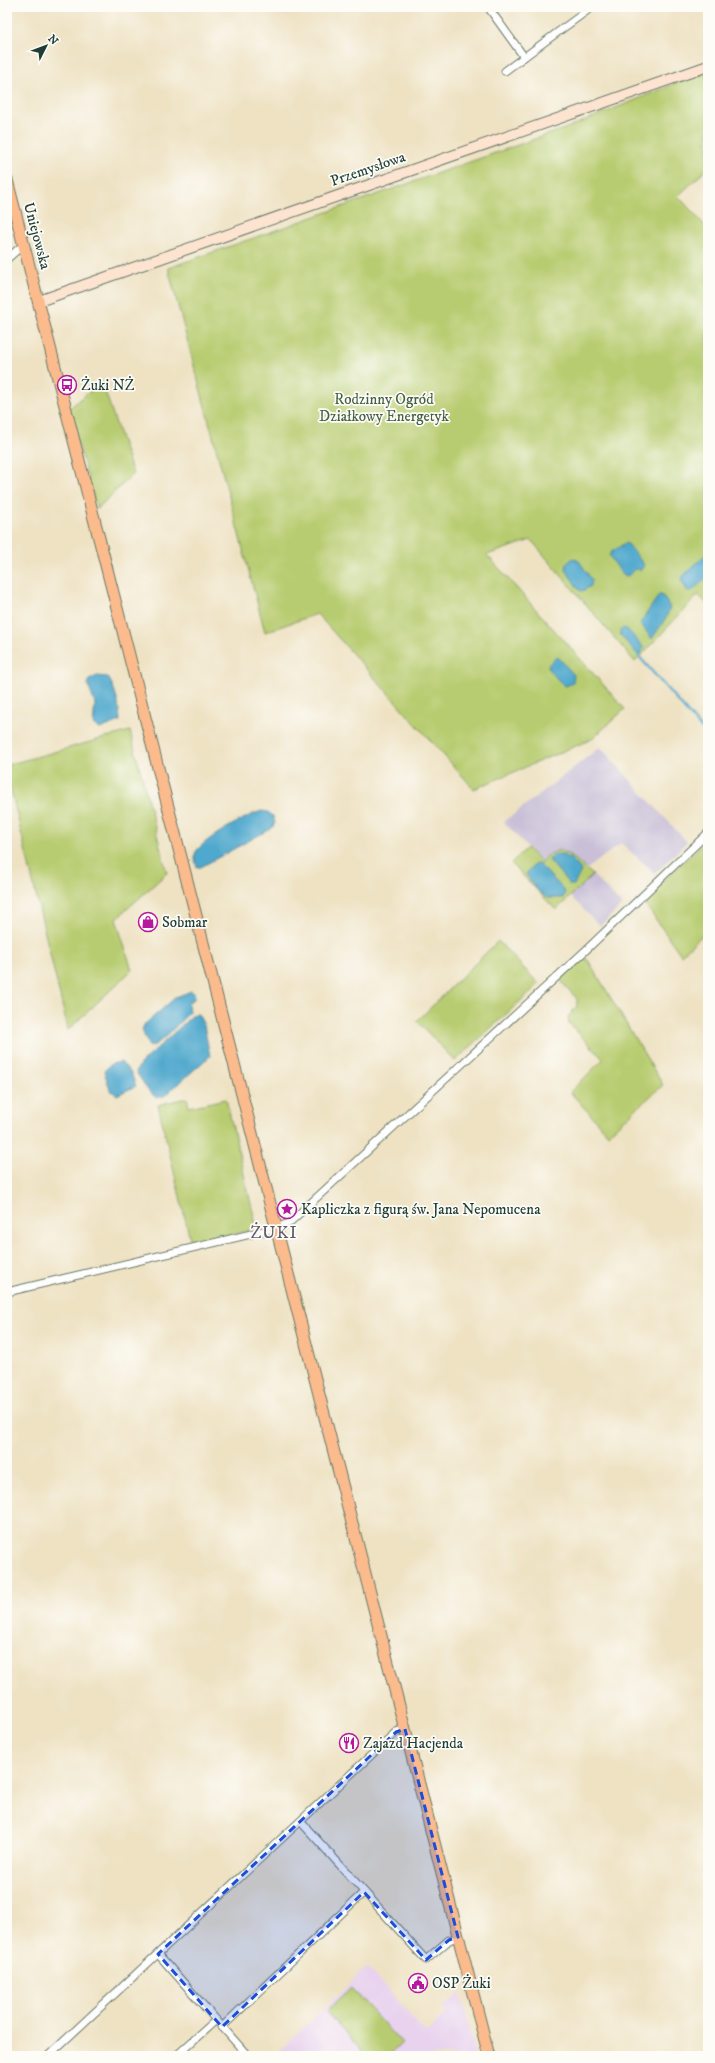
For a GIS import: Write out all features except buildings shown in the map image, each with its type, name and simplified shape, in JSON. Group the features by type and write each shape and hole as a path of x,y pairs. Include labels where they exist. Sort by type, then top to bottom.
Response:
{"main road":[{"name":"Przemysłowa","path":"38,300 708,66"},
{"name":"Uniejowska","path":"7,180 489,2056"}],"street":[{"path":"488,7 524,57"},
{"path":"505,71 592,7"},
{"path":"7,259 24,244"},
{"path":"7,1292 276,1228 289,1223 586,950 708,833"},
{"path":"48,2056 396,1732 405,1729"},
{"path":"301,1822 426,1960 449,1940 458,1937"},
{"path":"222,2027 364,1892"},
{"path":"158,1954 248,2056"},
{"path":"176,2056 216,2020"}],"highlighted area":[{"path":"405,1729 458,1937 449,1940 426,1960 364,1892 222,2027 158,1954 396,1732"}],"shaded area":[{"path":"600,747 687,842 655,873 621,843 587,869 570,855 548,855 541,862 504,822"},
{"path":"593,875 622,905 600,926 570,896"},
{"path":"367,1967 426,2033 447,2013 443,2008 460,1993 476,2056 274,2056"}],"green space":[{"name":"Rodzinny Ogród Działkowy Energetyk","path":"708,70 708,168 678,196 708,229 708,605 698,595 635,662 531,540 487,555 625,709 592,739 474,789 317,614 265,632 168,268 572,126"},
{"path":"102,382 133,474 97,509 68,409"},
{"path":"130,731 167,873 116,919 132,970 68,1030 7,773 7,765"},
{"path":"708,839 708,930 681,955 642,900"},
{"path":"527,848 541,862 548,855 559,850 570,855 593,875 556,910 511,863"},
{"path":"498,941 539,984 455,1061 417,1021"},
{"path":"582,957 588,960 663,1085 608,1134 570,1092 603,1059 569,1023 568,1017 577,1006 577,999 559,979"},
{"path":"187,1098 189,1107 226,1099 257,1229 191,1243 158,1105"},
{"path":"351,1988 402,2043 388,2056 366,2056 326,2012"}],"water":[{"path":"625,543 628,544 644,565 641,570 635,569 628,576 623,575 610,557 610,553"},
{"path":"706,554 708,554 708,576 691,592 688,592 681,580 682,577"},
{"path":"573,558 579,561 592,580 591,586 582,591 579,590 566,570 566,564"},
{"path":"659,595 662,595 670,607 667,616 652,639 640,623"},
{"path":"622,628 627,629 644,648 640,654 636,653 621,636 620,631"},
{"path":"556,657 559,658 574,675 573,683 566,686 563,685 549,670 548,665"},
{"path":"97,676 108,677 114,688 120,721 100,729 93,724 95,704 88,685 89,680"},
{"path":"262,811 268,812 273,816 275,823 272,828 201,867 197,867 195,854 198,849 225,829"},
{"path":"561,854 577,865 581,871 574,885 570,885 549,860 553,855"},
{"path":"535,864 539,864 565,891 563,898 547,898 537,890 526,874"},
{"path":"191,991 194,993 195,998 188,1003 189,1013 165,1037 149,1047 142,1030 144,1025 176,997"},
{"path":"198,1014 204,1025 210,1056 164,1096 156,1098 148,1090 136,1072 140,1064 193,1015"},
{"path":"121,1062 131,1073 136,1086 117,1095 110,1090 104,1071 111,1064"}],"waterway":[{"path":"637,654 708,736"}],"place":[{"name":"Żuki NŻ","path":"67,385"},
{"name":"Sobmar","path":"148,922"},
{"name":"Kapliczka z figurą św. Jana Nepomucena","path":"287,1209"},
{"name":"Zajazd Hacjenda","path":"349,1743"},
{"name":"OSP Żuki","path":"418,1983"}],"district":[{"name":"ŻUKI","path":"274,1233"}]}
